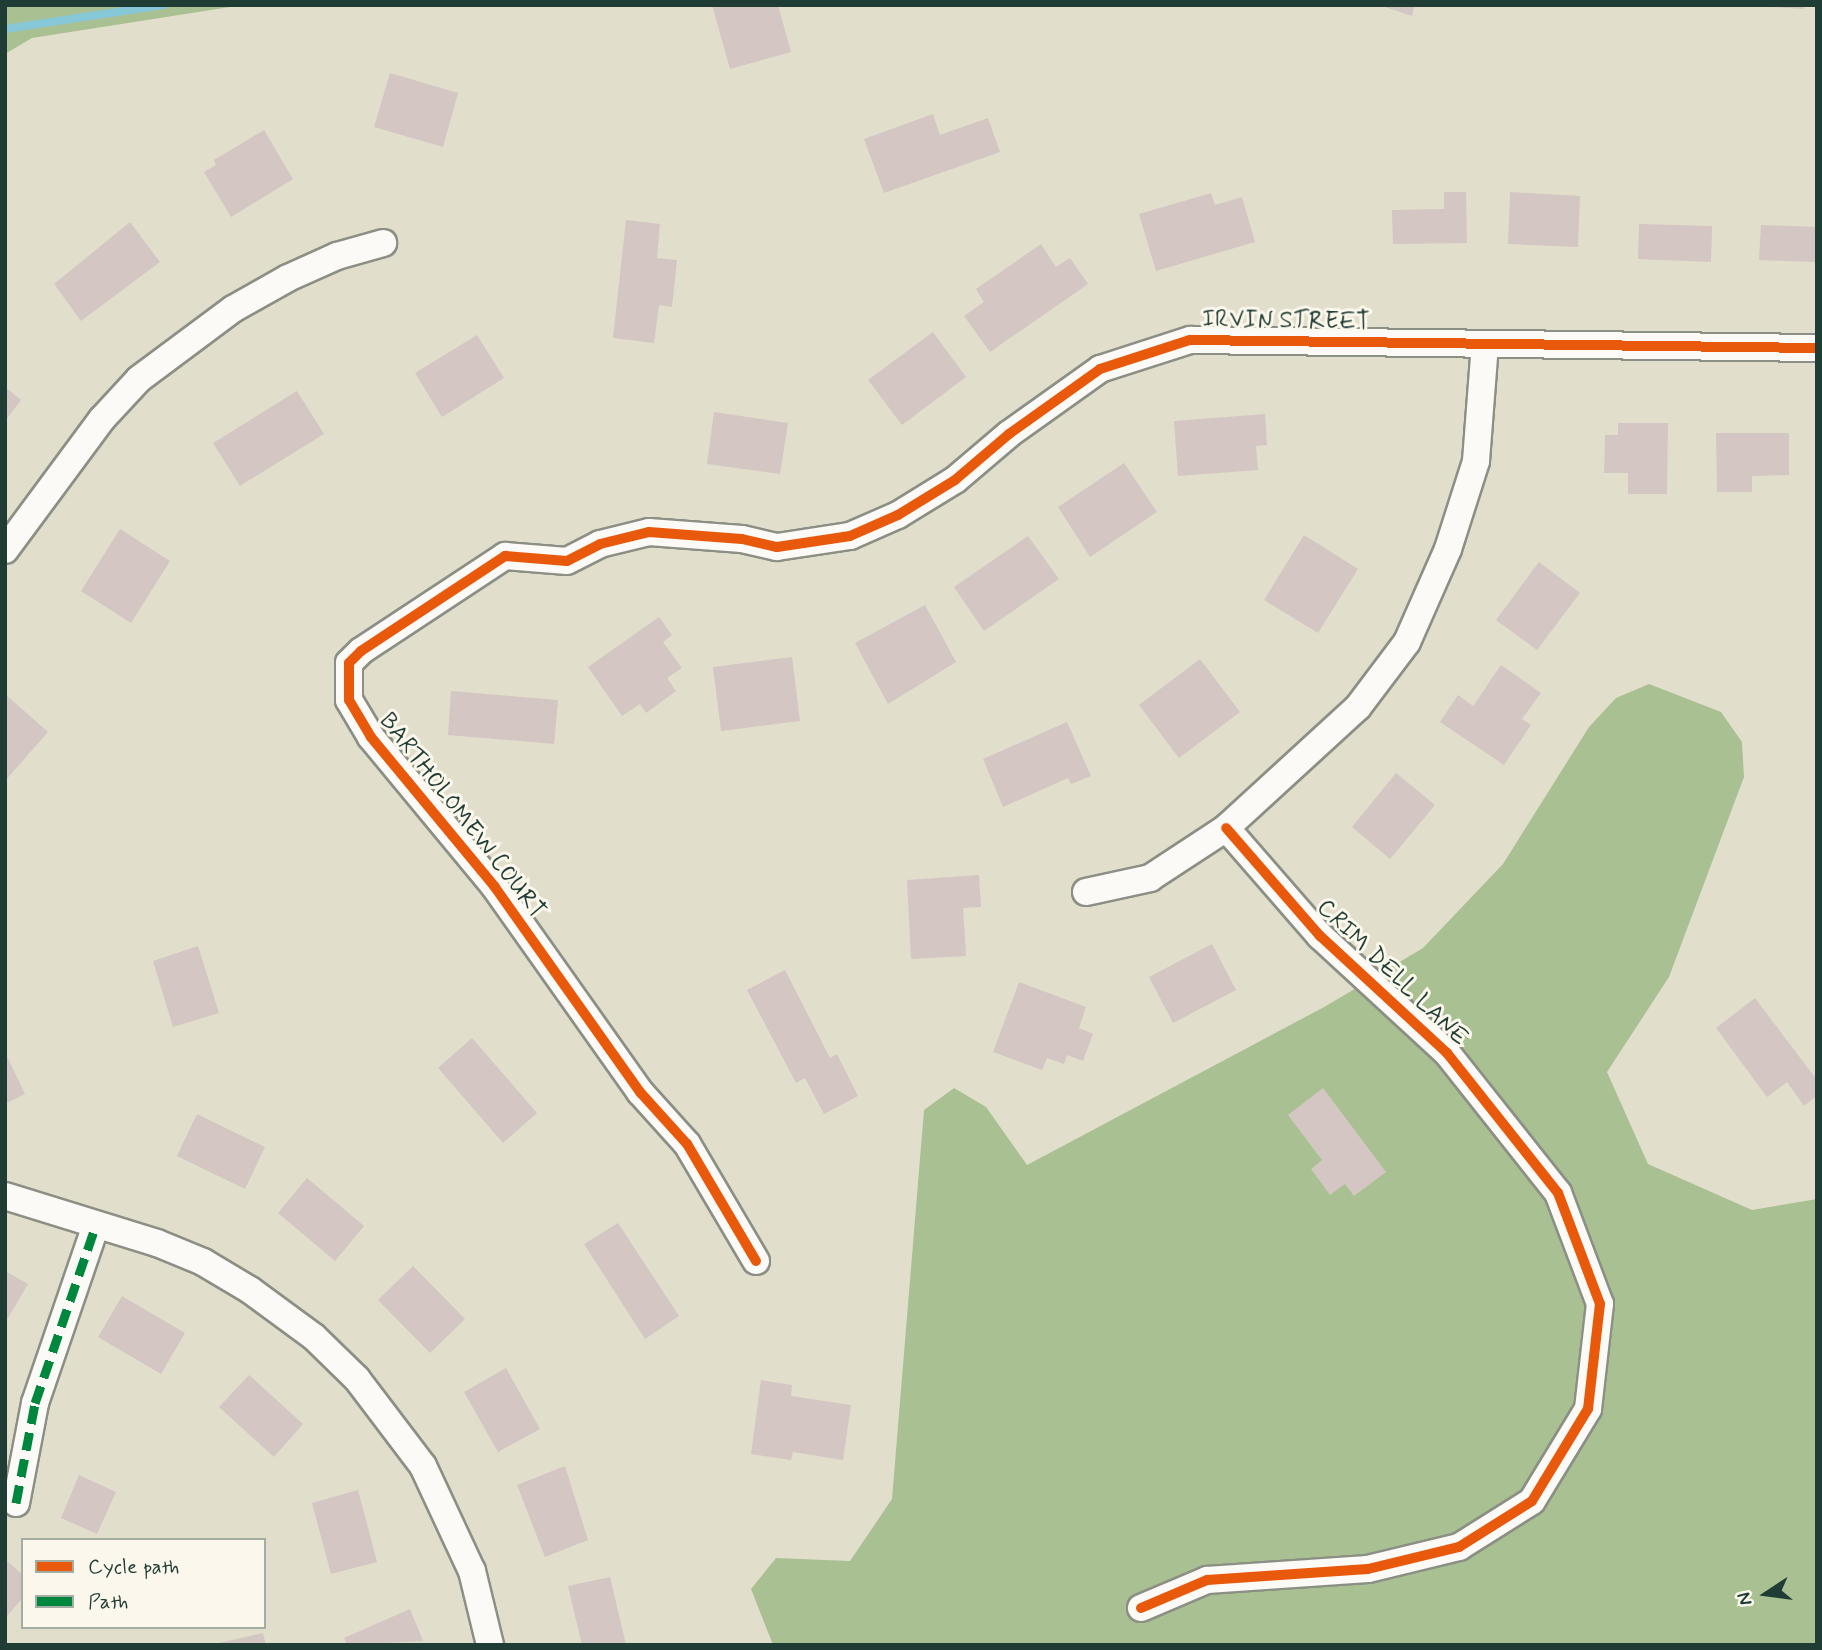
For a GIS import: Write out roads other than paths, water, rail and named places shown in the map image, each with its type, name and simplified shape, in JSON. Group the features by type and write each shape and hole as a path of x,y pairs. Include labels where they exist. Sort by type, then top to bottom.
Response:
{"street":[{"path":"5,550 102,419 139,379 233,309 288,278 337,256 383,243"},
{"name":"IRVIN STREET","path":"567,561 600,544 649,532 742,539 777,547 850,536 898,515 954,480 1009,435 1100,369 1190,340 1817,348"},
{"path":"1086,892 1150,878 1226,828 1358,706 1407,642 1448,549 1476,461 1485,344"},
{"name":"BARTHOLOMEW COURT","path":"567,561 505,556 361,651 349,663 349,700 371,737 495,887 640,1092 687,1144 756,1261"},
{"name":"CRIM DELL LANE","path":"1141,1608 1207,1580 1368,1570 1459,1547 1532,1501 1588,1409 1600,1304 1558,1193 1447,1053 1320,936 1226,828"},
{"path":"5,1196 203,1262 250,1290 314,1337 357,1379 423,1466 449,1516 472,1571 490,1645"},
{"path":"16,1503 35,1403 96,1225"}],"waterway":[{"path":"5,29 163,5"}]}
